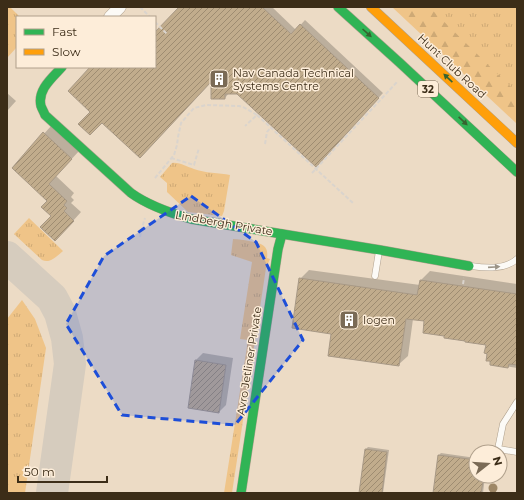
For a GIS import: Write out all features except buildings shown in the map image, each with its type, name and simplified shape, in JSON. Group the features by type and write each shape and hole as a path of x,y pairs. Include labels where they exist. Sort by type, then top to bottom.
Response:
{"street":[{"path":"111,16 120,7"},
{"name":"32","path":"338,7 517,172"},
{"name":"Hunt Club Road","path":"371,7 517,143"},
{"name":"Lindbergh Private","path":"61,68 43,89 41,95 41,105 45,115 87,154 137,197 148,204 170,213 191,219 469,266"},
{"name":"Avro Jetliner Private","path":"241,493 278,250 282,234"}],"lane":[{"path":"375,276 380,250"},
{"path":"469,266 498,267 510,264 517,259"},
{"path":"517,402 502,424 498,449 517,452"}],"path":[{"path":"140,7 149,16"},
{"path":"156,23 167,34"},
{"path":"312,173 401,77"},
{"path":"155,178 174,155 181,123 194,108 206,105 239,106 258,115 353,203"},
{"path":"245,126 258,115"},
{"path":"265,144 267,132 271,127"},
{"path":"171,158 194,165 199,148"},
{"path":"140,237 147,214"}],"highlighted area":[{"path":"191,196 256,242 303,340 235,425 122,415 66,324 104,256"}],"green space":[{"path":"7,7 10,7 19,16 16,16 16,48 7,58"},
{"path":"392,7 429,7 517,93 517,124"},
{"path":"401,7 517,7 517,117"},
{"path":"172,163 181,164 202,171 230,175 222,216 188,212 167,192 167,183 160,177"},
{"path":"29,218 63,251 53,259 48,261 42,260 14,234"},
{"path":"233,239 263,245 267,250 267,258 270,259 266,268 232,493 224,493 248,340 240,339 252,262 231,255"},
{"path":"22,300 35,319 46,348 25,493 7,493 7,319"}],"taxiway":[{"path":"7,257 52,298 60,313 67,338 70,364 52,493"}],"traffic: fast":[{"path":"338,7 517,172"},
{"path":"61,68 46,85 41,95 41,106 45,115 131,193 152,205 191,219 469,266"},
{"path":"241,493 278,249 282,234"}],"traffic: slow":[{"path":"371,7 517,143"}],"place":[{"name":"Nav Canada Technical Systems Centre","path":"219,79"},
{"name":"Iogen","path":"349,320"}]}
